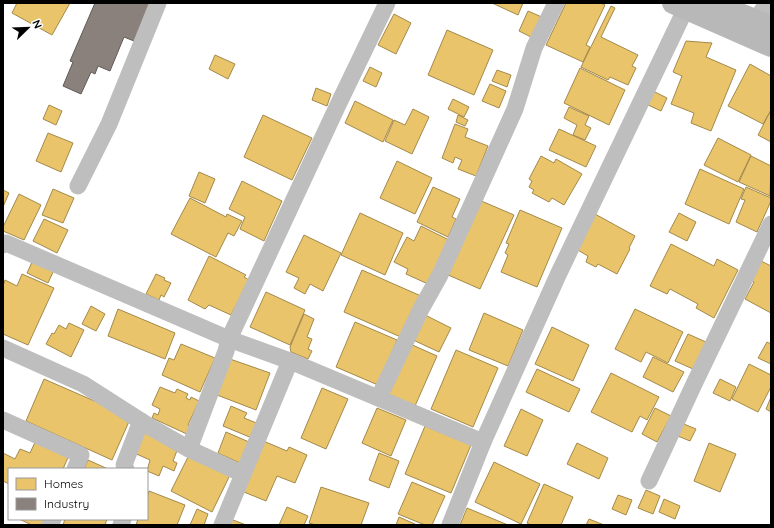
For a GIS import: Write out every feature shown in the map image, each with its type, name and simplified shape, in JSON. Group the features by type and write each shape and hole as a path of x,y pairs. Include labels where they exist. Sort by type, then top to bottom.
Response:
{"main road":[{"path":"714,3 764,17"},
{"path":"679,6 771,46"}],"street":[{"path":"78,186 109,124 158,3"},
{"path":"189,449 226,351 229,339 387,3"},
{"path":"379,397 421,309 440,275 516,109 534,48 556,3"},
{"path":"450,525 483,442 679,6"},
{"path":"649,481 771,224"},
{"path":"3,245 6,243 229,339 379,397 483,442"},
{"path":"3,348 83,384 141,421 189,449 243,474"},
{"path":"222,525 290,362"},
{"path":"3,420 81,455 75,468"},
{"path":"126,468 124,465 141,421"}],"building: Homes":[{"path":"17,3 70,3 52,35 12,13"},
{"path":"492,3 523,3 518,15"},
{"path":"566,3 601,3 605,5 586,45 590,47 583,62 546,45"},
{"path":"611,6 615,8 601,37 638,55 632,66 636,68 628,85 610,77 608,80 581,67"},
{"path":"528,11 544,18 535,39 519,31"},
{"path":"394,14 411,23 396,54 378,45"},
{"path":"447,30 493,50 474,95 428,75"},
{"path":"686,41 712,43 706,57 736,70 711,131 691,123 694,113 671,104 682,76 673,72"},
{"path":"215,55 235,64 228,79 209,69"},
{"path":"750,64 771,76 771,110 763,124 728,106"},
{"path":"370,67 382,73 376,87 363,81"},
{"path":"580,68 625,90 609,125 564,103"},
{"path":"497,70 511,75 507,87 492,81"},
{"path":"490,84 506,91 499,108 482,101"},
{"path":"316,88 331,94 327,106 312,100"},
{"path":"653,91 667,98 661,111 646,104"},
{"path":"453,99 469,107 464,117 448,109"},
{"path":"355,101 393,120 383,142 345,123"},
{"path":"49,105 62,111 56,125 43,119"},
{"path":"569,107 589,116 585,125 591,128 585,140 573,135 577,125 564,118"},
{"path":"413,109 429,117 412,154 385,141 394,120 405,125"},
{"path":"771,110 771,142 758,135"},
{"path":"263,115 312,138 292,180 244,157"},
{"path":"458,115 468,120 465,126 456,122"},
{"path":"455,124 468,129 465,137 488,146 476,176 458,169 462,160 455,157 453,163 442,158"},
{"path":"559,129 596,146 586,167 549,150"},
{"path":"48,133 73,143 61,172 36,161"},
{"path":"718,138 751,155 738,182 704,165"},
{"path":"541,156 554,163 556,159 582,174 564,205 552,198 549,202 532,193 534,190 529,187 532,181 529,179"},
{"path":"751,156 771,166 770,196 739,182"},
{"path":"397,161 432,178 415,214 380,198"},
{"path":"700,169 744,189 729,224 685,204"},
{"path":"199,172 215,179 205,203 189,196"},
{"path":"242,181 282,201 264,241 240,229 245,217 229,209"},
{"path":"433,187 460,199 452,217 456,219 448,237 417,222"},
{"path":"746,187 771,198 757,232 736,222 745,200 741,199"},
{"path":"53,189 74,198 63,223 42,215"},
{"path":"3,190 9,193 3,207"},
{"path":"19,194 41,205 24,240 3,231 3,227"},
{"path":"190,198 226,217 227,214 242,221 234,236 228,233 216,257 171,234"},
{"path":"479,200 514,215 480,289 446,274"},
{"path":"520,210 562,228 537,287 501,272 508,255 505,253 509,244 506,243"},
{"path":"360,213 403,233 385,275 341,255"},
{"path":"679,213 696,222 687,241 669,232"},
{"path":"595,214 635,236 617,274 598,264 596,267 586,262 588,256 576,249"},
{"path":"44,219 68,230 57,253 33,241"},
{"path":"421,226 449,240 428,284 406,274 408,269 394,262 407,237 414,241"},
{"path":"304,235 341,253 323,291 310,284 305,294 294,288 299,278 286,272"},
{"path":"671,244 714,266 717,259 738,270 714,318 696,308 698,304 670,289 667,294 650,286"},
{"path":"209,256 246,275 244,277 249,280 231,315 209,305 205,309 188,300"},
{"path":"33,260 54,270 48,283 27,273"},
{"path":"759,260 771,266 771,313 745,299 754,282 749,279"},
{"path":"362,270 421,296 403,338 344,312"},
{"path":"22,274 54,288 28,345 3,334 3,286 5,280 17,286"},
{"path":"156,274 165,278 164,280 171,283 164,297 161,295 159,300 146,294"},
{"path":"266,292 305,310 290,345 250,327"},
{"path":"91,306 105,314 96,331 82,324"},
{"path":"118,309 175,333 165,359 108,336"},
{"path":"635,309 683,332 668,363 646,352 641,362 615,349"},
{"path":"484,313 523,330 508,366 469,350"},
{"path":"304,314 314,319 307,337 312,339 308,349 312,351 308,359 291,352 290,347"},
{"path":"423,314 451,328 439,352 411,339"},
{"path":"355,322 397,340 378,385 336,367"},
{"path":"69,323 84,330 71,357 46,344 52,333 54,334 59,325 66,329"},
{"path":"552,327 589,345 573,381 535,364"},
{"path":"688,334 706,342 693,369 675,361"},
{"path":"767,342 771,344 771,364 758,358"},
{"path":"408,343 437,356 415,406 386,393"},
{"path":"181,344 215,358 200,392 162,375 169,358 174,360"},
{"path":"456,350 498,368 473,427 431,409"},
{"path":"653,357 684,372 673,392 643,377"},
{"path":"230,359 270,373 256,410 217,395"},
{"path":"749,364 771,375 771,387 758,412 732,399"},
{"path":"537,369 580,389 569,412 526,392"},
{"path":"611,373 659,397 647,420 640,416 632,432 591,412"},
{"path":"44,379 131,417 112,460 26,421"},
{"path":"720,379 736,387 730,401 713,393"},
{"path":"160,387 175,393 177,389 188,394 186,398 190,400 191,397 199,401 188,425 193,427 189,435 152,418 154,413 158,415 160,409 152,405"},
{"path":"322,388 348,399 326,449 301,438"},
{"path":"771,397 771,412 766,409"},
{"path":"231,406 247,413 244,418 259,424 252,438 223,426"},
{"path":"377,408 406,420 391,456 362,443"},
{"path":"655,408 671,416 657,442 642,434"},
{"path":"521,409 543,420 527,456 504,446"},
{"path":"679,422 696,429 690,441 673,434"},
{"path":"425,426 471,445 451,493 405,474"},
{"path":"140,430 178,448 173,461 177,463 174,471 163,466 159,476 148,471 150,460 132,452"},
{"path":"226,432 249,442 240,463 218,453"},
{"path":"37,438 70,453 63,468 8,468 8,484 3,481 3,453 15,459 20,449 30,453"},
{"path":"261,440 287,451 289,447 307,455 295,483 277,476 266,501 239,490"},
{"path":"577,443 608,458 599,479 567,464"},
{"path":"709,443 736,454 720,492 694,481"},
{"path":"379,453 399,461 389,488 369,480"},
{"path":"189,455 230,475 212,512 171,491"},
{"path":"88,460 106,468 84,468"},
{"path":"494,462 540,484 521,524 475,502"},
{"path":"412,482 445,496 432,525 425,525 398,514"},
{"path":"544,484 573,497 561,525 531,525 527,523"},
{"path":"321,487 369,503 361,525 316,525 309,523"},
{"path":"646,490 660,496 653,514 638,508"},
{"path":"149,491 185,505 177,525 136,525 138,520 148,520"},
{"path":"618,495 632,500 626,515 612,509"},
{"path":"664,499 680,506 675,519 659,512"},
{"path":"287,507 308,516 304,525 279,525"},
{"path":"467,508 508,525 460,525"},
{"path":"197,509 208,514 204,525 190,525"},
{"path":"399,517 417,525 396,525"},
{"path":"228,518 246,525 225,525"},
{"path":"589,519 604,525 586,525"},
{"path":"21,520 44,520 42,525 32,525"},
{"path":"65,520 107,520 105,525 63,525"}],"building: Industry":[{"path":"95,3 150,3 134,41 124,37 110,71 98,66 95,74 91,72 81,94 63,86 73,62 70,61"}]}
